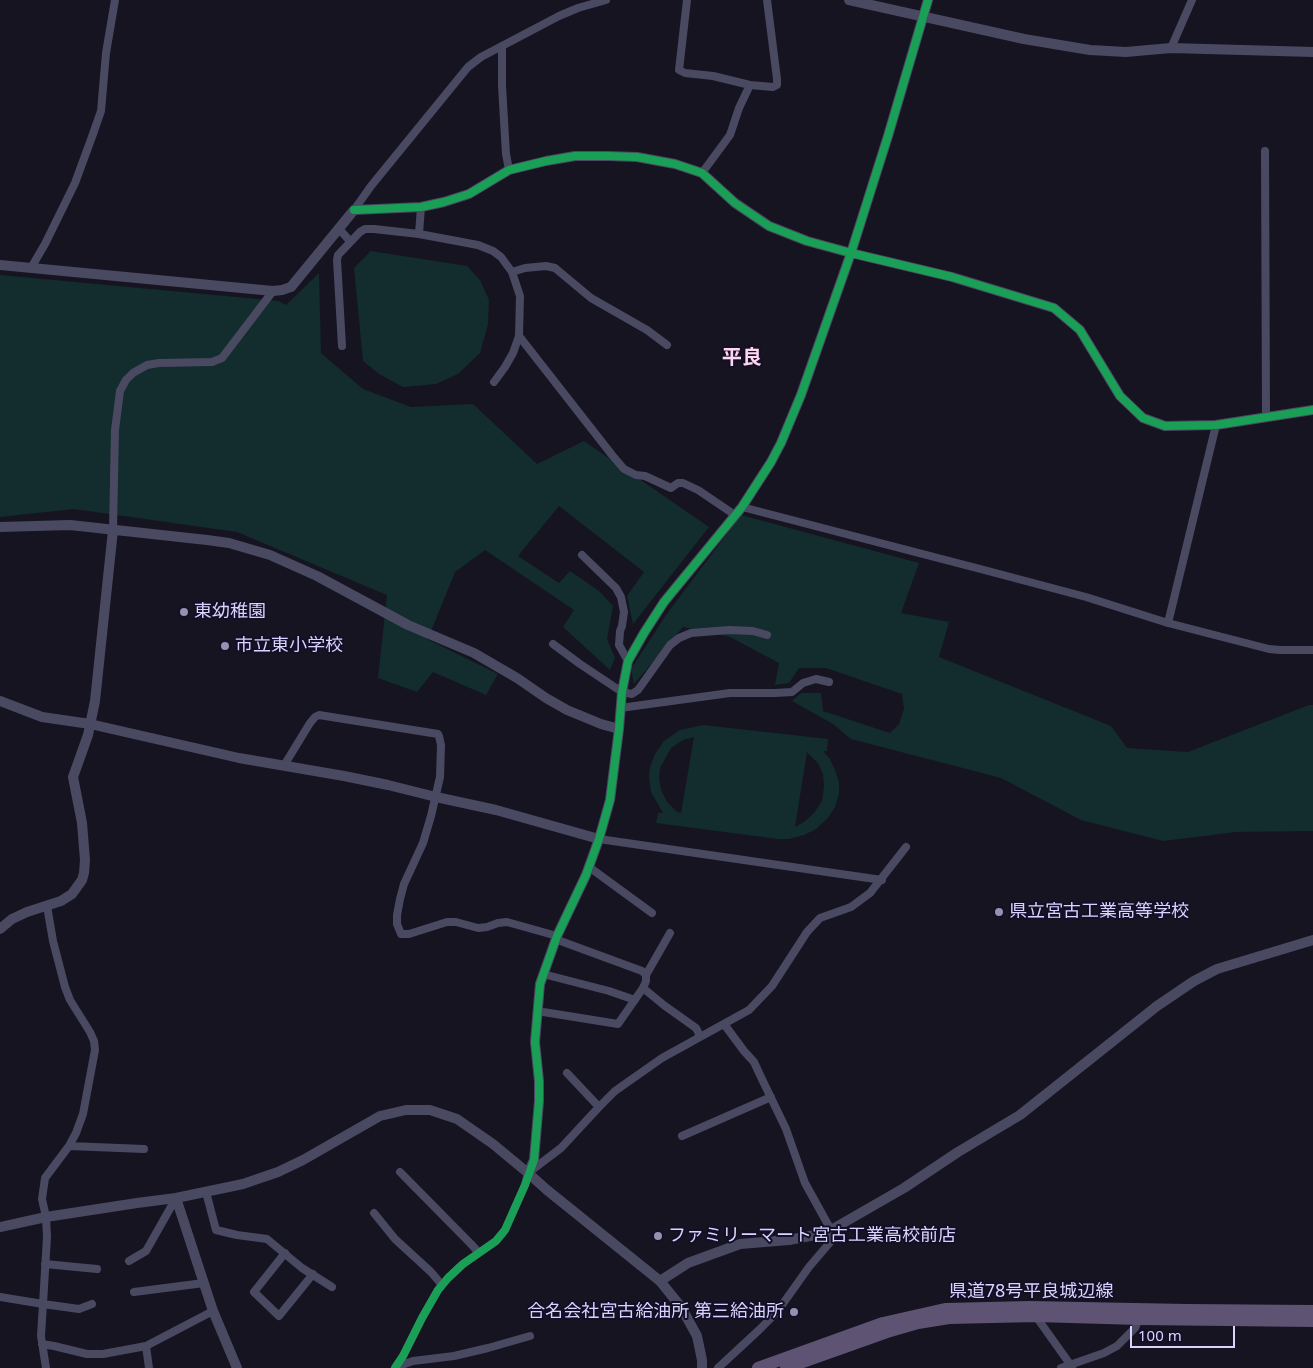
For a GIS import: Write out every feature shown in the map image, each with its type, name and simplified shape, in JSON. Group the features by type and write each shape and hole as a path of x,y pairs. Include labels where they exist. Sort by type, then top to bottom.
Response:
{"main road":[{"name":"県道78号平良城辺線","path":"758,1368 883,1323 945,1309 1313,1321"},
{"name":"県道78号平良城辺線","path":"1141,1314 1313,1311"},
{"name":"県道78号平良城辺線","path":"786,1368 918,1323 949,1318 1033,1312"}],"street":[{"path":"31,268 46,244 75,183 93,134 100,111 106,53 115,0"},
{"path":"0,265 273,291 291,287 468,67 481,57 559,16 606,0"},
{"path":"687,0 679,70 685,73 713,76 750,85 772,87 777,86 777,79 767,0"},
{"path":"849,0 1039,42 1090,50 1126,52 1171,48 1313,52"},
{"path":"396,1367 429,1305 442,1285 463,1264 496,1241 505,1230 525,1185 534,1160 539,1101 535,1042 540,984 556,937 599,840 610,800 622,692 628,662 664,602 738,511 771,462 781,443 801,394 851,253 928,0"},
{"path":"1171,48 1192,0"},
{"path":"502,46 502,86 506,154 509,170"},
{"path":"702,173 730,135 738,108 750,85"},
{"path":"1265,151 1266,417"},
{"path":"354,210 421,207 444,202 469,194 509,170 575,156 609,156 675,164 702,173 735,203 769,226 807,241 952,277 1054,308 1080,330 1120,396 1143,418 1165,426 1216,425 1313,410"},
{"path":"420,234 421,207"},
{"path":"339,229 350,241"},
{"path":"342,346 337,260 338,255 360,232 365,229 374,229 420,234 478,245 501,257 512,272 520,296 519,336 513,353 494,382"},
{"path":"512,272 525,268 546,266 555,268 591,298 647,330 667,345"},
{"path":"0,929 12,919 63,900 72,894 82,880 84,872 82,823 72,777 90,724 98,682 113,530 115,430 120,391 126,380 133,373 147,365 212,362 222,358 273,291"},
{"path":"519,336 612,455 624,469 636,475 645,476 671,488 678,483 683,483 738,511 1086,597 1168,623 1269,649 1313,650"},
{"path":"1168,623 1216,425"},
{"path":"0,527 70,525 214,541 276,557 317,576 408,625 474,653 566,710 619,729"},
{"path":"582,555 616,588 621,597 624,612 619,645 628,662"},
{"path":"553,644 622,692 632,694 638,690 670,645 679,638 691,633 729,630 767,635"},
{"path":"620,708 730,693 775,694 792,692 803,683 816,679 829,682"},
{"path":"0,701 42,717 90,724 239,758 388,785 496,810 599,840 882,880"},
{"path":"284,766 310,723 319,715 438,734 441,753 440,776 423,842 404,884 400,899 397,924 401,934 409,934 447,922 456,922 478,928 507,922 556,937 642,971 646,975"},
{"path":"528,1173 561,1148 598,1107 616,1091 662,1058 749,1010 772,986 808,932 820,918 851,907 870,893 906,847"},
{"path":"588,868 652,913"},
{"path":"46,1368 42,1344 47,1237 46,1217 42,1199 45,1178 69,1146 76,1133 83,1114 95,1050 90,1032 70,1000 65,987 47,906"},
{"path":"537,1011 618,1024 643,988 646,975 670,933"},
{"path":"660,1281 688,1264 740,1244 788,1240 832,1230 904,1188 958,1152 1020,1115 1157,1006 1194,981 1217,969 1313,940"},
{"path":"543,974 609,991 635,1000"},
{"path":"643,988 696,1028 700,1036"},
{"path":"718,1368 777,1312 809,1267 832,1240 832,1230 805,1183 786,1129 754,1062 724,1024"},
{"path":"567,1073 598,1107"},
{"path":"682,1136 771,1097"},
{"path":"0,1227 46,1217 137,1202 176,1198 248,1182 278,1172 303,1160 380,1116 406,1110 430,1110 457,1119 493,1144 660,1281 681,1307 697,1336 702,1368"},
{"path":"69,1146 144,1149"},
{"path":"400,1172 479,1253"},
{"path":"206,1192 216,1230 267,1239 302,1268 332,1288"},
{"path":"129,1261 146,1251 176,1198"},
{"path":"176,1198 212,1311 237,1368"},
{"path":"374,1213 395,1238 442,1285"},
{"path":"285,1254 254,1292 279,1316 313,1274"},
{"path":"45,1264 97,1269"},
{"path":"134,1292 204,1283"},
{"path":"0,1298 79,1309 92,1304"},
{"path":"42,1344 87,1354 103,1354 146,1346 212,1311"},
{"path":"1033,1312 1071,1366"},
{"path":"1061,1368 1071,1366 1117,1346 1134,1328 1141,1314"},
{"path":"396,1367 413,1361 454,1356 530,1336"},
{"path":"146,1346 149,1368"}],"green space":[{"path":"371,251 467,266 480,280 489,300 488,324 480,353 458,374 436,384 403,387 379,374 363,361 354,268"},
{"path":"319,273 321,353 363,389 411,407 473,404 537,464 584,441 709,527 633,624 627,596 644,572 559,506 518,556 559,583 570,571 599,591 613,606 607,639 615,658 610,670 563,627 574,610 485,550 455,572 427,639 498,674 486,695 433,672 417,692 378,678 387,595 237,532 74,509 0,517 0,275 279,301 286,305"},
{"path":"741,515 919,563 901,613 949,622 939,657 1111,726 1127,748 1188,752 1313,705 1313,831 1236,832 1163,841 1081,820 1001,778 851,739 833,724 792,701 801,693 821,693 823,711 890,733 899,724 904,709 902,694 826,668 799,668 789,683 775,685 779,663 730,637 683,627 634,684 631,669 666,615"},
{"path":"703,725 828,739 827,751 823,751 830,759 839,782 839,794 835,807 828,818 816,829 789,839 656,823 658,813 663,813 651,792 650,767 655,754 664,741 680,730","holes":["694,737 681,813 680,813 667,802 661,790 660,768 671,748 683,740","807,752 818,763 823,774 822,801 814,813 795,827"]}],"cycle path":[{"path":"395,1368 438,1290 463,1264 496,1241 505,1230 525,1185 534,1160 539,1101 535,1042 540,984 557,936 586,875 610,800 622,692 628,661 664,602 742,507 781,443 801,395 851,253 928,0"},
{"path":"354,210 421,207 444,202 469,194 509,170 575,156 637,157 675,164 702,173 735,203 769,226 807,241 952,277 1054,308 1080,330 1120,396 1143,418 1165,426 1216,425 1313,410"}],"place":[{"name":"東幼稚園","path":"184,612"},
{"name":"市立東小学校","path":"225,646"},
{"name":"県立宮古工業高等学校","path":"999,912"},
{"name":"ファミリーマート宮古工業高校前店","path":"658,1236"},
{"name":"合名会社宮古給油所 第三給油所","path":"794,1312"}],"district":[{"name":"平良","path":"742,358"}]}
